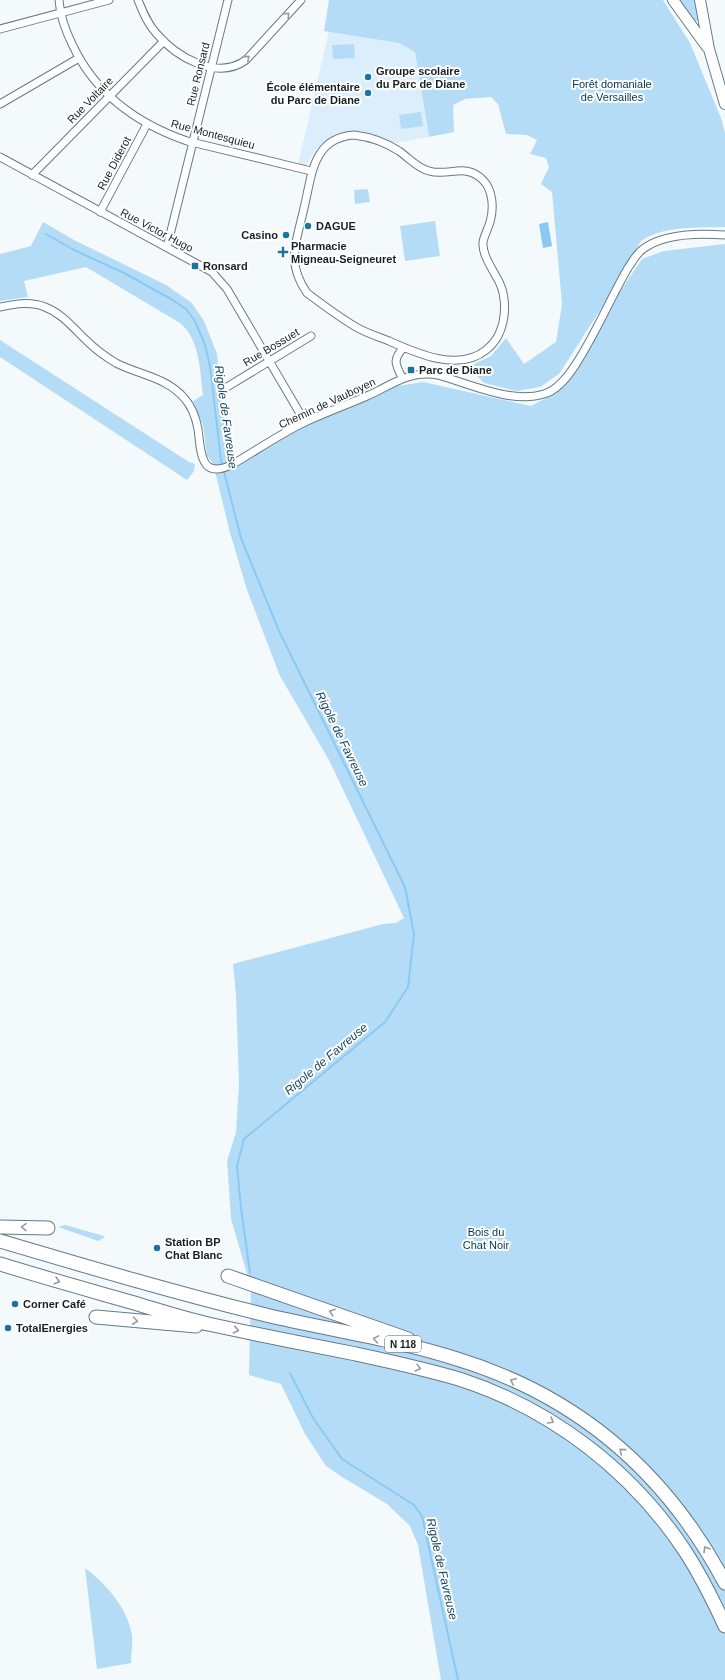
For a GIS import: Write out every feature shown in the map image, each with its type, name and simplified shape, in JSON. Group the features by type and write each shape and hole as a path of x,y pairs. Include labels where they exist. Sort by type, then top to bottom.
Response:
{"highway":[{"path":"0,1227 48,1228"},
{"name":"N 118","path":"0,1241 214,1302 438,1353 481,1367 527,1387 580,1417 608,1438 644,1470 692,1526 725,1583"},
{"name":"N 118","path":"0,1264 210,1324 425,1370 464,1381 503,1396 551,1421 573,1435 603,1459 645,1498 685,1552 700,1576 725,1626"},
{"path":"228,1276 424,1344 438,1353"},
{"path":"96,1317 192,1326 210,1324"}],"main road":[{"path":"673,0 709,49"},
{"path":"700,0 709,49 725,104"}],"street":[{"name":"Rue Montesquieu","path":"59,0 68,35 79,58 94,80 109,96 147,124 169,135 192,142 311,170"},
{"path":"0,29 109,0"},
{"path":"138,0 148,22 164,41 177,52 190,60 211,67 220,68 230,67 246,60 300,0"},
{"name":"Rue Ronsard","path":"166,247 228,0"},
{"name":"Rue Voltaire","path":"32,175 164,41"},
{"path":"0,104 79,58"},
{"name":"Rue Diderot","path":"100,212 147,124"},
{"path":"354,135 374,138 398,151 419,167 434,173 467,170 477,175 488,187 492,197 491,221 483,242 491,268 502,289 505,308 499,336 496,341 480,355 463,360 449,360 403,348 358,328 312,297 302,286 294,266 294,251 311,170 321,152 328,145 343,136 354,135"},
{"name":"Rue Victor Hugo","path":"0,157 205,268 218,277 227,289 305,422"},
{"name":"Chemin de Vauboyen","path":"0,306 31,304 54,311 64,318 91,344 115,362 130,370 169,385 184,398 190,406 198,428 201,458 205,465 220,468 305,422 385,388 402,378 428,373 450,378 498,393 516,396 545,394 564,380 572,371 588,345 622,277 636,255 641,250 653,243 678,237 701,234 725,235"},
{"name":"Rue Bossuet","path":"222,390 311,336"},
{"path":"402,378 395,362 396,357 403,348"}],"shaded area":[{"name":"Groupe scolaire du Parc de Diane","path":"329,31 399,43 415,52 429,137 387,144 344,134 326,141 318,147 307,164 303,167 298,164"},
{"path":"548,222 552,246 543,248 539,224"}],"green space":[{"name":"Forêt domaniale de Versailles","path":"329,0 663,0 690,43 721,118 725,133 725,227 682,228 660,232 641,241 606,301 559,374 540,387 516,391 484,383 472,371 474,364 491,356 506,338 524,364 556,342 562,304 552,192 541,184 549,167 546,158 530,154 537,140 527,135 506,134 498,104 491,97 465,99 453,105 454,132 429,137 415,52 399,43 324,31"},
{"path":"678,0 695,0 698,20 695,22"},
{"path":"354,44 355,58 333,59 332,45"},
{"path":"421,112 423,126 401,129 399,115"},
{"path":"368,189 370,202 355,204 354,190"},
{"path":"435,221 440,256 405,261 400,226"},
{"path":"43,222 74,240 166,285 192,303 204,321 217,354 229,461 227,463 216,466 211,465 212,462 207,456 203,425 193,401 203,395 198,356 192,338 180,323 86,267 24,281 28,297 0,301 0,254 31,246"},
{"name":"Bois du Chat Noir","path":"725,244 725,1680 441,1680 418,1545 410,1526 387,1504 326,1466 305,1434 281,1384 249,1375 251,1287 231,1219 227,1161 236,1132 239,1084 236,995 233,964 383,924 396,923 404,918 329,760 280,676 247,590 229,529 215,471 293,428 385,388 423,382 531,406 548,397 642,259 664,251"},
{"path":"0,340 189,462 195,464 194,471 187,480 0,357"},
{"path":"65,1225 105,1237 98,1241 58,1227"},
{"path":"85,1568 108,1589 126,1615 132,1635 131,1663 97,1669"}],"waterway":[{"name":"Rigole de Favreuse","path":"46,234 72,249 124,273 171,299 186,309 195,321 205,345 210,366 221,460 241,538 279,631 405,887 414,934 408,987 385,1022 244,1139 237,1166 250,1273"},
{"name":"Rigole de Favreuse","path":"290,1373 313,1418 342,1459 414,1505 422,1516 458,1680"}],"place":[{"name":"Groupe scolaire du Parc de Diane","path":"368,77"},
{"name":"École élémentaire du Parc de Diane","path":"368,93"},
{"name":"DAGUE","path":"308,226"},
{"name":"Casino","path":"286,235"},
{"name":"Pharmacie Migneau-Seigneuret","path":"283,252"},
{"name":"Ronsard","path":"195,266"},
{"name":"Parc de Diane","path":"411,370"},
{"name":"Station BP Chat Blanc","path":"157,1248"},
{"name":"Corner Café","path":"15,1304"},
{"name":"TotalEnergies","path":"8,1328"}]}
